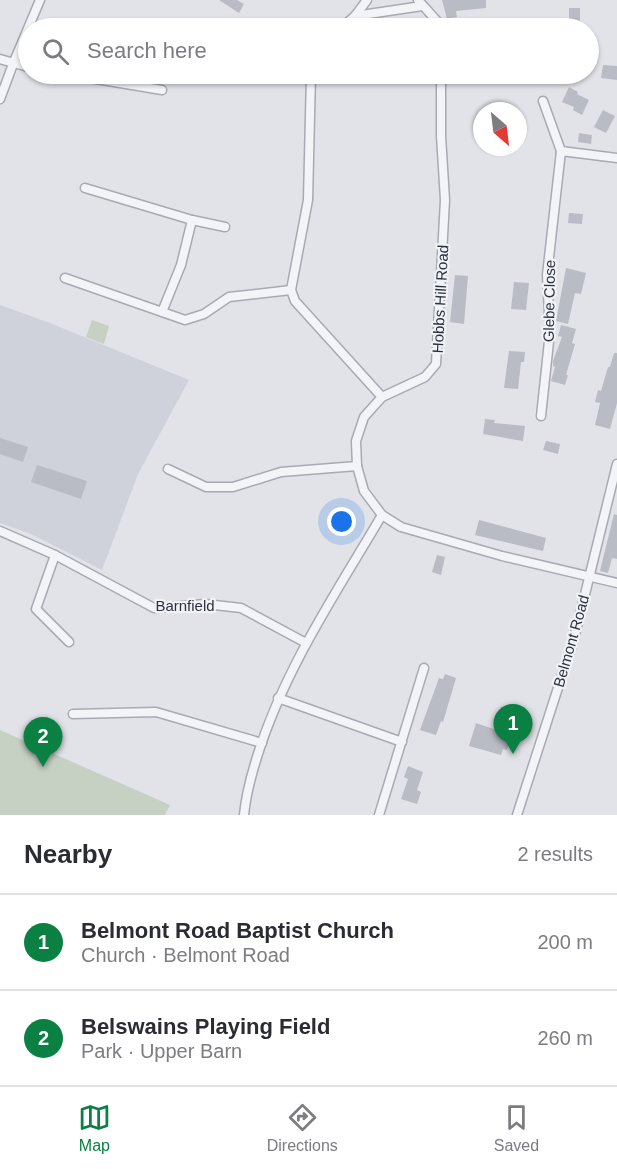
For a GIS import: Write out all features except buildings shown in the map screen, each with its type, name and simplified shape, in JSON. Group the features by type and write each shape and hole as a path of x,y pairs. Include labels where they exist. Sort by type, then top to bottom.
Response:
{"street":[{"path":"32,18 40,0"},
{"path":"353,18 367,0"},
{"path":"355,16 420,3 433,18"},
{"path":"0,99 18,50"},
{"path":"0,59 18,65"},
{"path":"126,84 162,90"},
{"path":"311,84 308,200 291,290 295,301 382,397"},
{"name":"Hobbs Hill Road","path":"441,84 445,200 436,364 425,377 382,397 364,417 357,441 357,466 364,490 382,515 401,526 502,556 617,583"},
{"name":"Glebe Close","path":"541,416 550,332 547,275 561,151 543,101"},
{"path":"561,151 617,158"},
{"path":"85,188 192,220 225,227"},
{"path":"162,312 181,265 192,220"},
{"path":"65,278 185,320 204,314 229,297 291,290"},
{"name":"Belmont Road","path":"517,815 574,635 617,464"},
{"path":"168,469 206,487 233,487 281,472 357,466"},
{"path":"244,815 246,795 278,698 306,643 382,515"},
{"name":"Barnfield","path":"0,531 55,555 154,608 206,604 241,608 306,643"},
{"path":"55,555 36,609 69,642"},
{"path":"379,815 424,668"},
{"path":"278,698 402,742"},
{"path":"74,714 156,712 262,742"}],"shaded area":[{"path":"0,305 189,380 138,474 102,570 31,534 0,523"}],"green space":[{"path":"92,320 109,326 104,344 86,337"},
{"path":"0,730 170,805 165,815 0,815"}],"place":[{"name":"Belmont Road Baptist Church","path":"513,754"},
{"name":"Belswains Playing Field","path":"43,767"}]}
